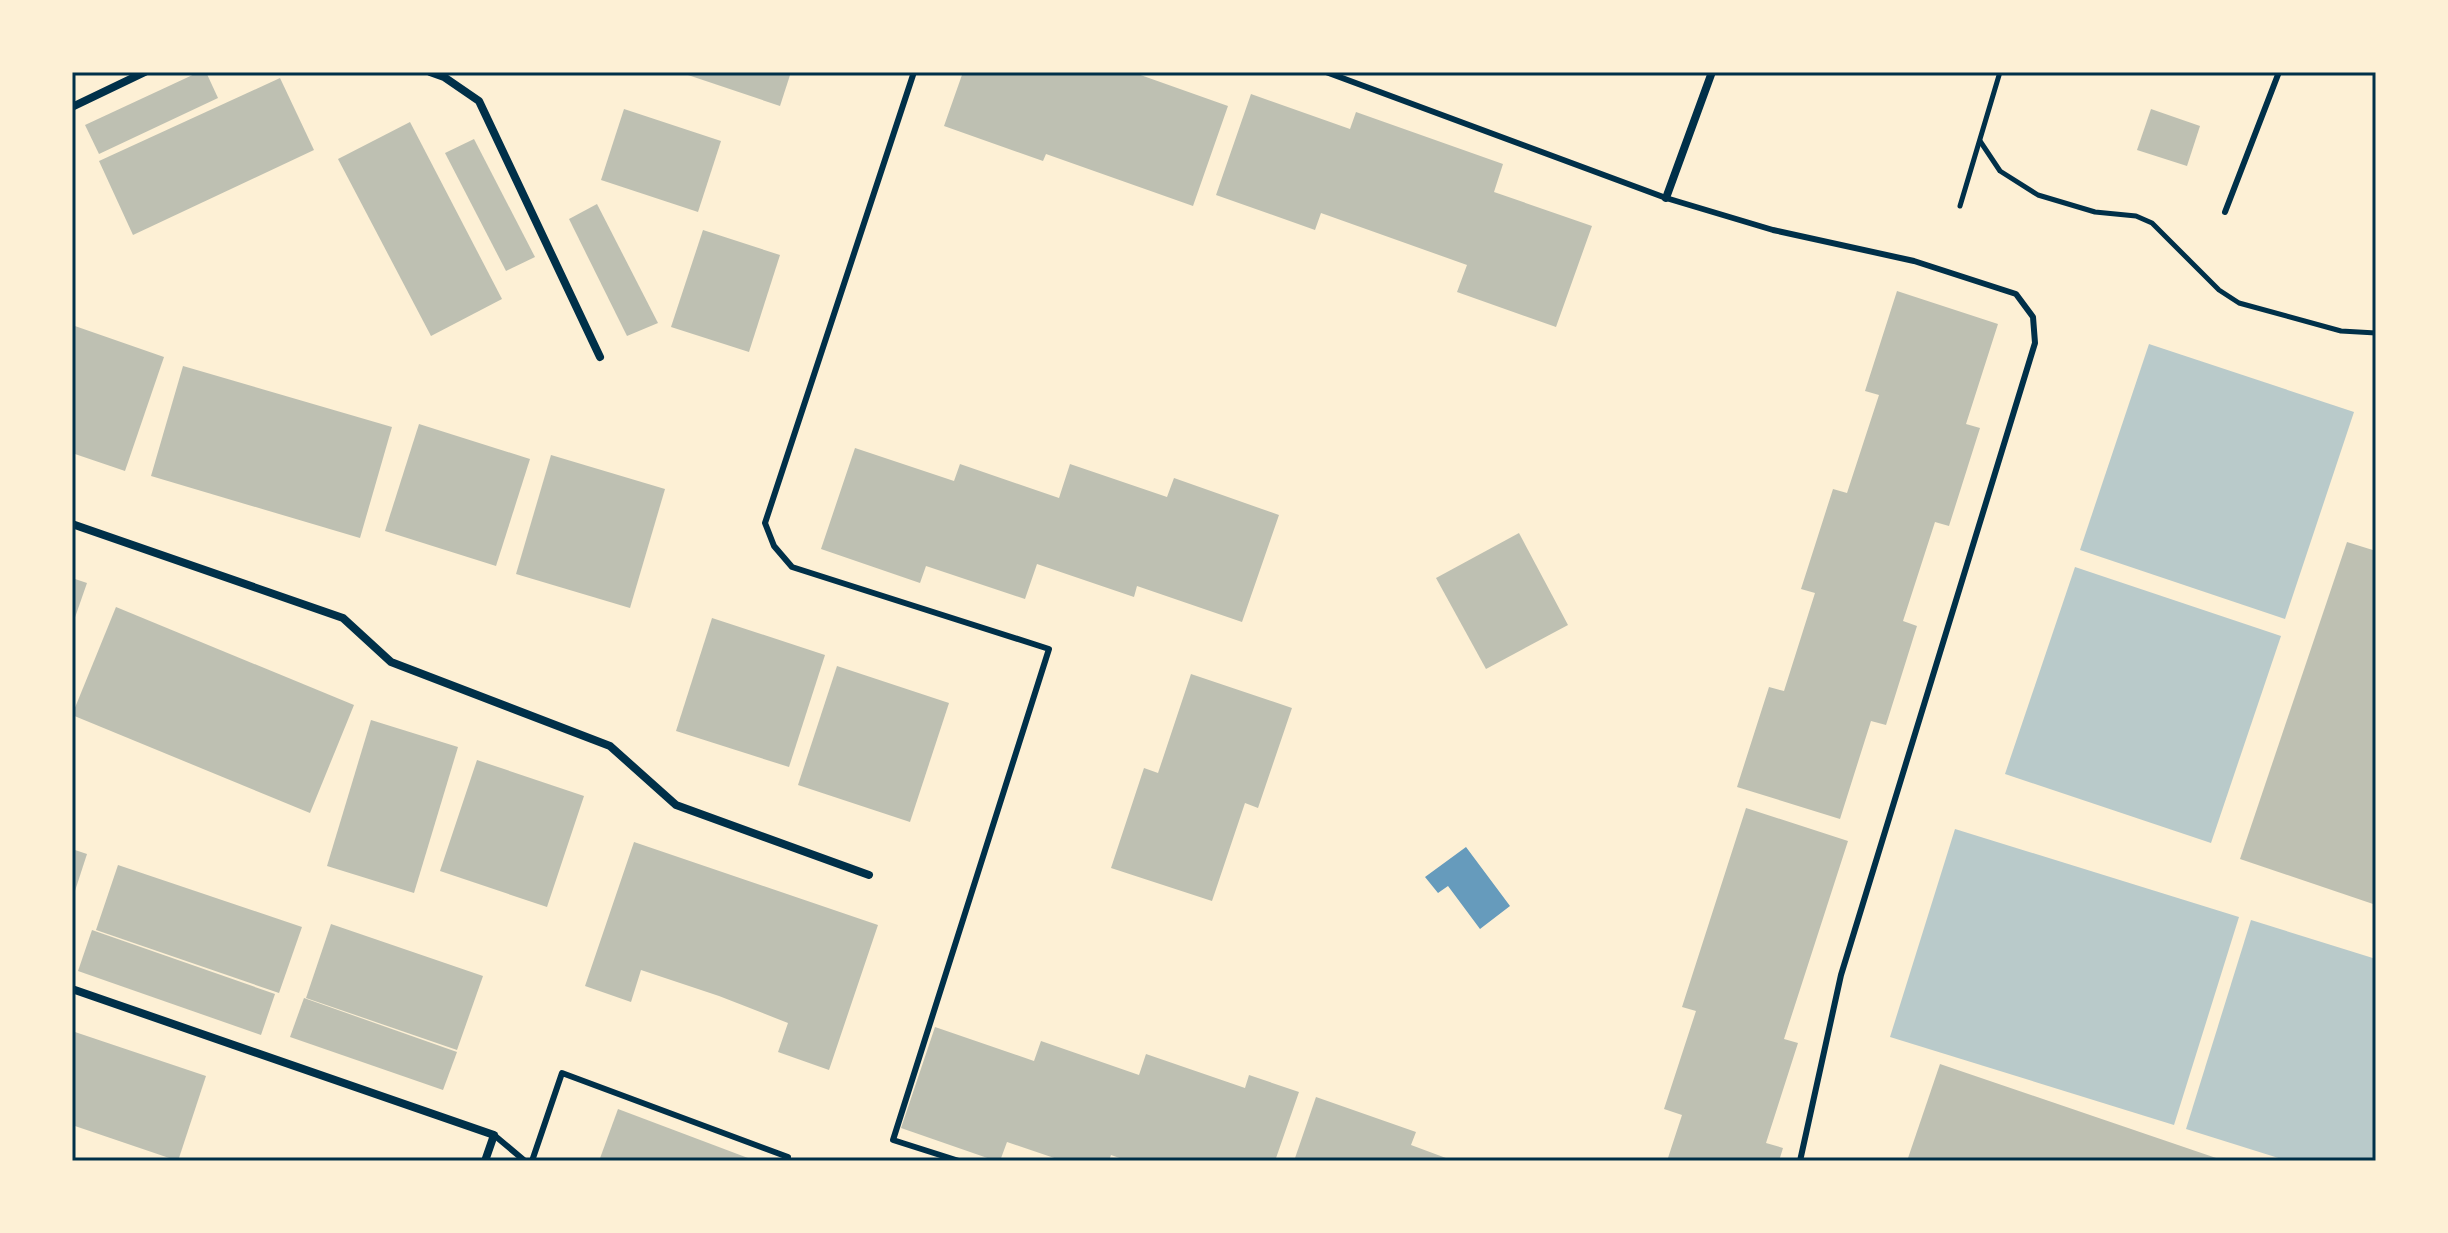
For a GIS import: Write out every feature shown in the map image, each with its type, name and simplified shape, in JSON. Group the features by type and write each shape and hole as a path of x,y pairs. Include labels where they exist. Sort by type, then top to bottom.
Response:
{"street":[{"path":"72,107 145,72"},
{"path":"430,72 444,77 479,101 600,357"},
{"path":"1666,198 1712,72"},
{"path":"72,524 343,618 391,662 610,746 676,805 869,875"},
{"path":"72,989 494,1135 485,1161"}],"lane":[{"path":"914,72 765,523 774,546 792,567 1049,649 893,1140 959,1161"},
{"path":"1326,72 1666,198 1773,230 1914,261 2016,294 2033,317 2035,343 1841,975 1800,1161"},
{"path":"2225,212 2279,72"},
{"path":"532,1161 562,1073 787,1159"},
{"path":"494,1135 525,1161"}],"path":[{"path":"1960,206 2000,72"},
{"path":"1980,141 2000,171 2038,195 2095,212 2136,216 2152,223 2219,290 2239,303 2341,331 2376,333"}],"shaded area":[{"path":"2149,344 2354,412 2285,619 2080,550"},
{"path":"2075,567 2281,636 2211,843 2005,774"},
{"path":"1955,829 2239,917 2174,1125 1890,1037"},
{"path":"2251,920 2376,959 2376,1161 2288,1161 2186,1129"}],"water":[{"path":"1466,847 1510,906 1480,929 1448,886 1438,893 1425,877"}],"building":[{"path":"199,72 206,72 218,98 99,154 85,125"},
{"path":"679,72 791,72 780,106"},
{"path":"963,72 1132,72 1228,106 1193,206 1046,154 1043,161 944,126"},
{"path":"280,78 314,150 133,235 99,161"},
{"path":"1251,94 1350,129 1356,112 1503,164 1494,192 1592,226 1556,327 1457,292 1467,265 1321,213 1315,230 1216,195"},
{"path":"624,109 721,141 698,212 601,180"},
{"path":"2151,109 2200,126 2187,166 2137,150"},
{"path":"410,122 502,299 431,336 338,159"},
{"path":"474,139 535,257 506,271 445,153"},
{"path":"597,204 658,323 627,336 569,219"},
{"path":"703,230 780,255 749,352 671,327"},
{"path":"1897,291 1998,324 1966,424 1980,428 1949,526 1935,522 1903,621 1917,626 1886,725 1871,721 1840,819 1737,787 1769,687 1784,691 1815,593 1801,589 1833,489 1847,493 1879,395 1865,391"},
{"path":"72,325 164,357 125,471 72,453"},
{"path":"183,366 392,427 360,538 151,476"},
{"path":"419,424 530,459 496,566 385,531"},
{"path":"855,448 954,481 960,464 1059,498 1070,464 1167,497 1174,478 1279,515 1242,622 1137,586 1134,597 1037,564 1025,599 926,566 920,583 821,549"},
{"path":"551,455 665,489 630,608 516,574"},
{"path":"1519,533 1568,625 1486,669 1436,578"},
{"path":"2347,542 2376,551 2376,905 2240,859"},
{"path":"72,578 87,583 72,626"},
{"path":"116,607 354,705 310,813 72,715"},
{"path":"712,618 825,655 789,767 676,731"},
{"path":"837,666 949,703 910,822 798,785"},
{"path":"1191,674 1292,708 1258,808 1245,803 1212,901 1111,868 1144,768 1158,773"},
{"path":"371,720 458,747 414,893 327,866"},
{"path":"477,760 584,796 547,907 440,871"},
{"path":"1746,808 1848,841 1784,1039 1798,1043 1766,1143 1783,1148 1779,1161 1667,1161 1682,1115 1664,1109 1696,1011 1682,1007"},
{"path":"634,842 878,925 829,1070 778,1052 788,1023 719,996 641,970 631,1002 585,986"},
{"path":"72,849 87,854 73,897 72,897"},
{"path":"118,865 302,927 279,993 96,930"},
{"path":"331,924 483,976 457,1050 306,998"},
{"path":"92,930 275,994 261,1035 78,971"},
{"path":"304,998 457,1052 443,1090 290,1037"},
{"path":"935,1027 1034,1061 1041,1041 1139,1075 1146,1054 1245,1088 1249,1075 1299,1092 1275,1161 1128,1161 1111,1155 1109,1161 1063,1161 1007,1142 1000,1161 996,1161 901,1128"},
{"path":"72,1031 206,1076 178,1161 72,1125"},
{"path":"1940,1064 2222,1160 2222,1161 1907,1161"},
{"path":"1316,1097 1416,1132 1411,1145 1454,1161 1294,1161"},
{"path":"618,1109 756,1161 599,1161"}]}
